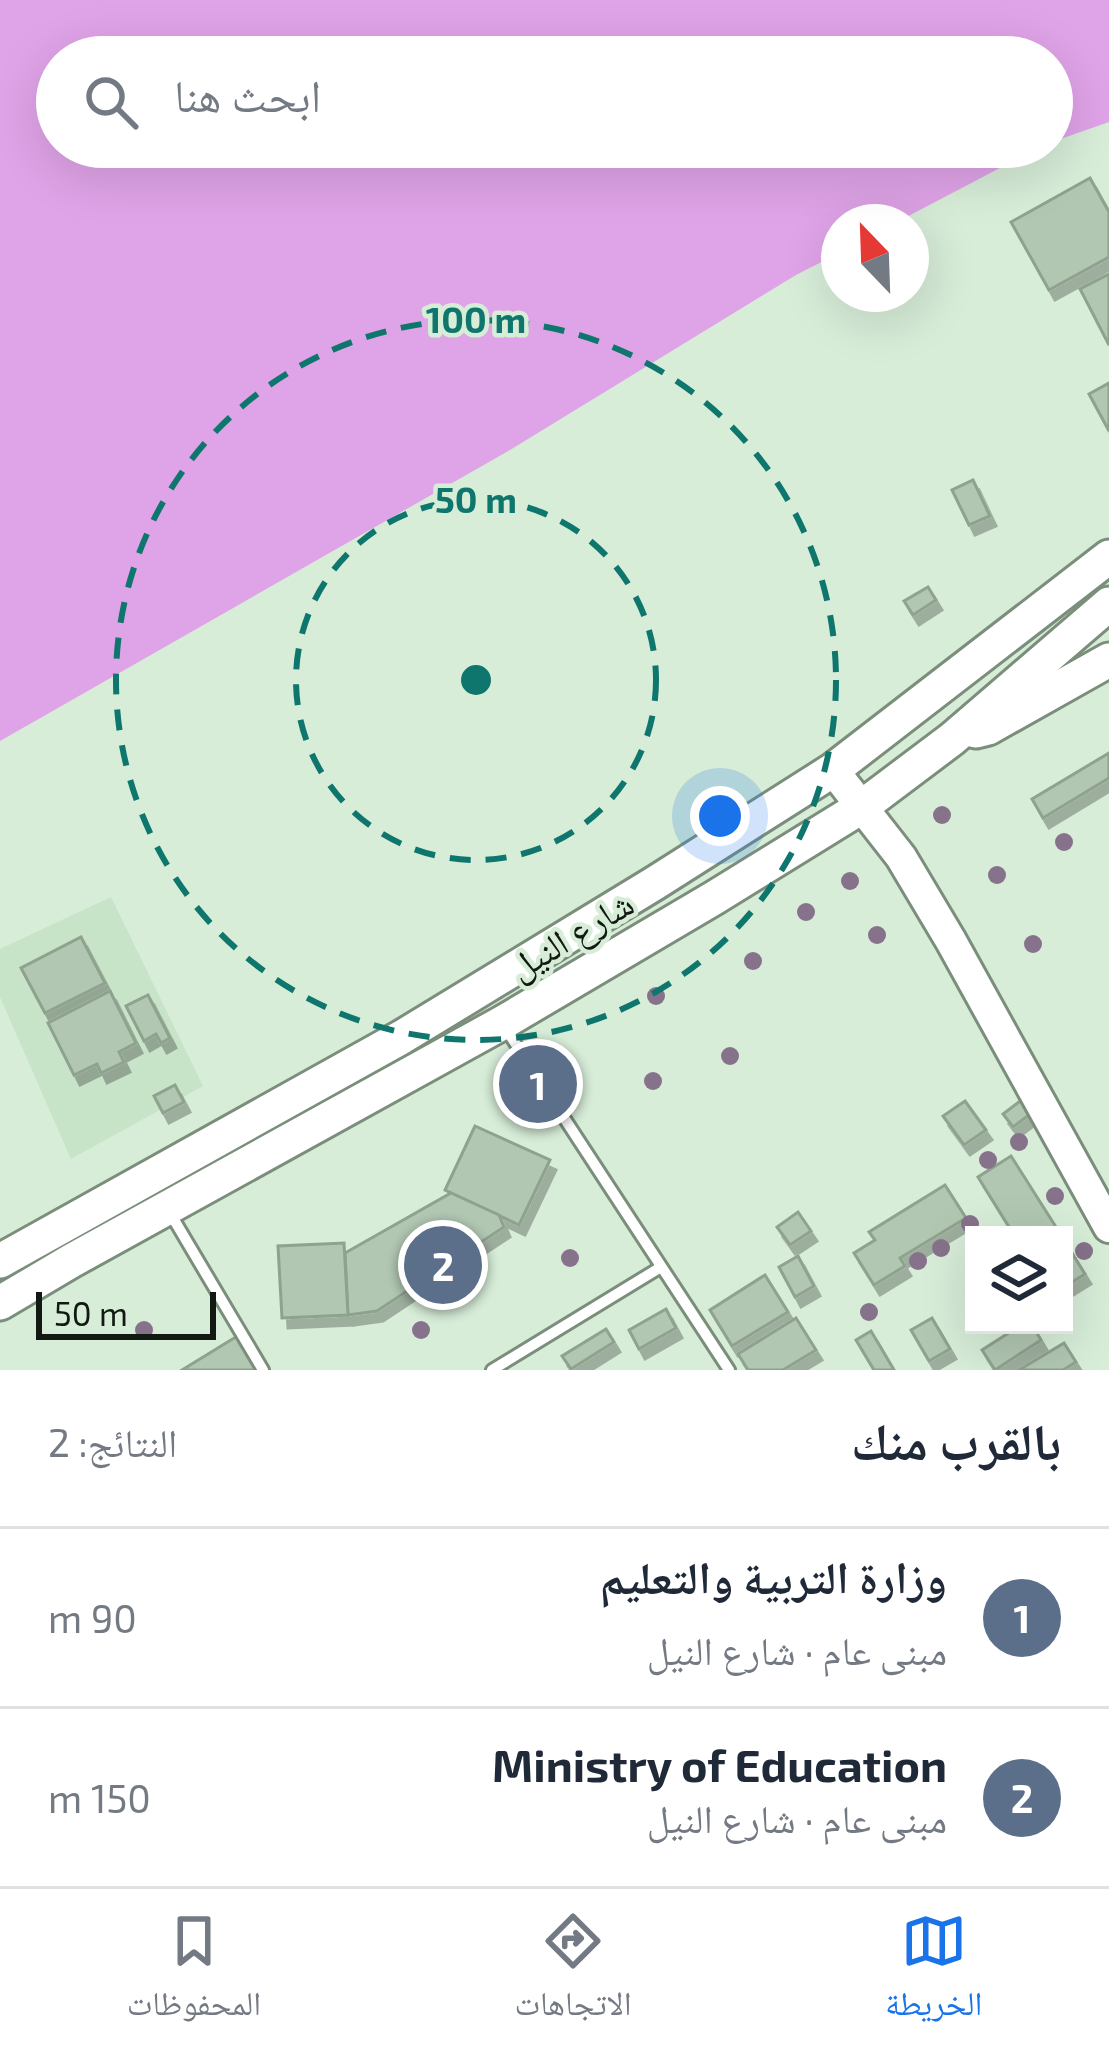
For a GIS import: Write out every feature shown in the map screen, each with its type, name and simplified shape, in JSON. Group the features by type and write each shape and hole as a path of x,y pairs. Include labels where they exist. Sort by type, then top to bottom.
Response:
{"main road":[{"name":"شارع النيل","path":"0,1261 402,1037 599,919 833,770 1109,557"},
{"name":"شارع النيل","path":"0,1303 502,1023 862,806 952,739 1109,604"},
{"path":"952,739 988,728 1109,660"},
{"path":"833,770 901,857 1109,1227"}],"lane":[{"path":"502,1023 728,1370"},
{"path":"167,1208 263,1370"},
{"path":"491,1370 661,1267"}],"shaded area":[{"path":"0,0 1109,0 1109,122 1073,135 1073,36 36,36 36,168 1000,168 929,205 821,204 821,262 510,450 0,741"},
{"path":"111,897 203,1086 71,1159 0,997 0,949"}],"building":[{"path":"1090,178 1109,212 1109,257 1049,290 1011,222"},
{"path":"1109,274 1109,345 1080,289"},
{"path":"1109,383 1109,431 1089,394"},
{"path":"973,480 990,516 969,525 952,490"},
{"path":"928,587 936,600 913,615 904,601"},
{"path":"1109,753 1109,778 1043,818 1032,799"},
{"path":"81,937 105,983 45,1013 21,968"},
{"path":"110,991 136,1043 119,1052 124,1062 101,1073 97,1064 74,1075 48,1023"},
{"path":"148,995 170,1038 161,1043 156,1034 144,1041 126,1006"},
{"path":"175,1085 184,1102 163,1113 154,1096"},
{"path":"1027,1096 1037,1109 1013,1127 1003,1114"},
{"path":"965,1101 986,1130 964,1145 943,1116"},
{"path":"475,1126 550,1160 519,1225 445,1190"},
{"path":"1011,1156 1055,1226 1008,1226 978,1177"},
{"path":"945,1185 966,1218 900,1258 905,1266 874,1285 854,1253 875,1240 869,1232"},
{"path":"451,1193 499,1215 504,1227 377,1311 348,1315 345,1253"},
{"path":"798,1212 811,1231 790,1245 777,1227"},
{"path":"344,1243 348,1315 282,1318 278,1246"},
{"path":"1073,1255 1085,1274 1073,1281"},
{"path":"798,1256 814,1286 795,1297 779,1267"},
{"path":"765,1275 788,1312 732,1346 710,1310"},
{"path":"666,1309 676,1328 639,1349 629,1330"},
{"path":"796,1318 816,1350 783,1370 748,1370 738,1354"},
{"path":"932,1318 950,1349 929,1361 911,1330"},
{"path":"606,1329 614,1342 571,1369 562,1356"},
{"path":"871,1331 894,1370 874,1370 856,1340"},
{"path":"1007,1334 1037,1334 1041,1340 995,1370 982,1350"},
{"path":"239,1335 261,1370 182,1370"},
{"path":"1064,1343 1076,1362 1063,1370 1019,1370"}],"place":[{"name":"وزارة التربية والتعليم","path":"538,1084"},
{"name":"Ministry of Education","path":"443,1265"}]}
